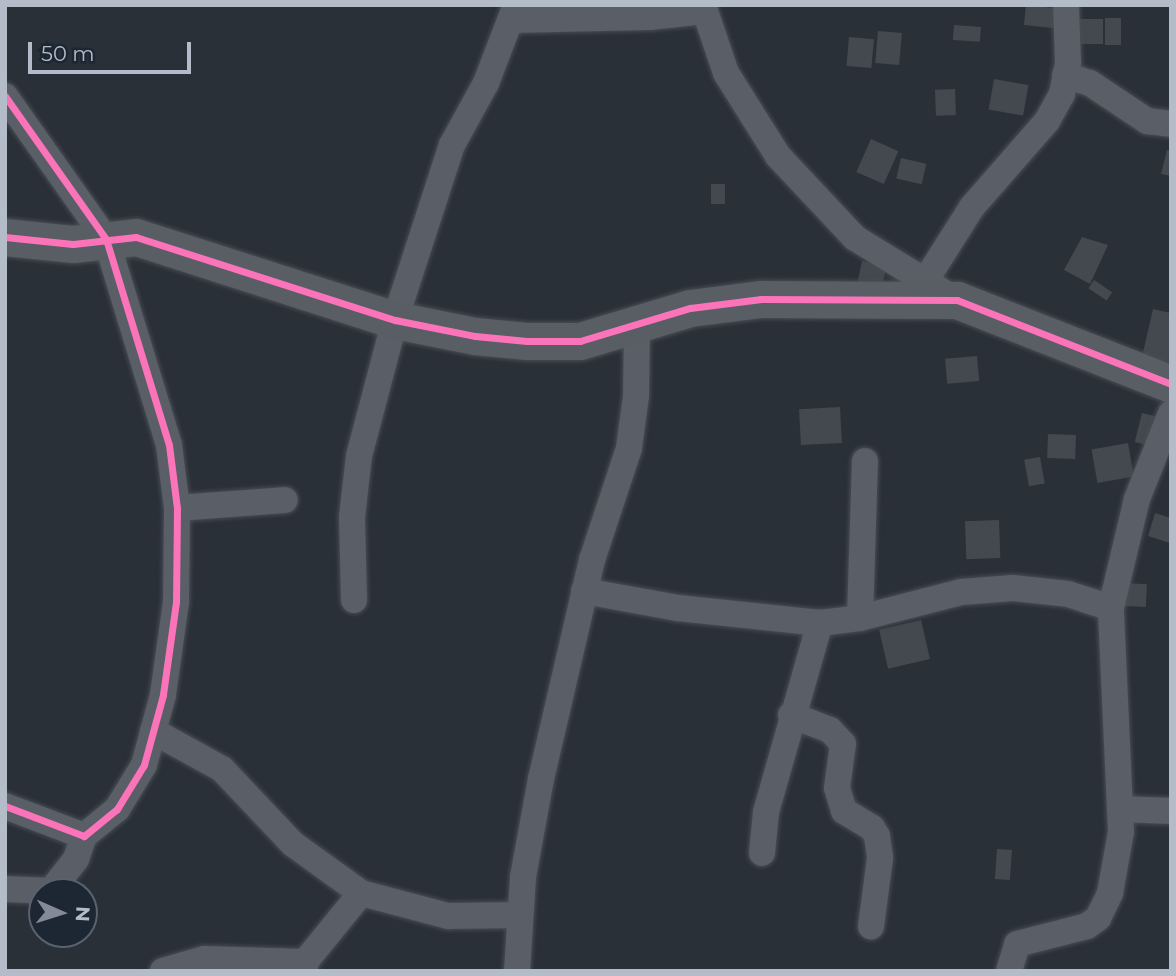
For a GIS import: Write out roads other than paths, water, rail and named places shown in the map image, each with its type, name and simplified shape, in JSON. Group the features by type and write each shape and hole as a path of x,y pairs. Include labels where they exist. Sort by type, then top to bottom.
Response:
{"street":[{"path":"924,283 992,179 1047,121 1065,75 1066,5"},
{"path":"354,600 352,517 359,456 395,320 452,145 486,83 513,13 650,17 704,8 726,73 778,156 855,238 924,283 957,300 1171,384"},
{"path":"1065,75 1090,83 1147,121 1171,124"},
{"path":"5,96 106,239 170,445 177,509 176,601 153,731 144,765 117,809 84,836 76,859 51,891 5,889"},
{"path":"5,237 35,243 136,237 297,292 395,320 475,337 527,341 580,341 691,308 761,299 957,300"},
{"path":"517,971 520,915 541,779 584,591 629,448 636,396 637,325"},
{"path":"1009,971 1017,944 1087,926 1098,918 1117,864 1120,809 1111,608 1137,499 1171,413"},
{"path":"860,618 864,461"},
{"path":"177,509 285,500"},
{"path":"584,591 678,608 820,623 860,618 961,592 1013,588 1068,594 1111,608"},
{"path":"762,853 766,812 791,715 820,623"},
{"path":"791,715 830,730 843,744 837,788 844,811 877,836 880,858 871,926"},
{"path":"153,731 222,769 293,844 361,893 448,916 520,915"},
{"path":"5,806 84,836"},
{"path":"1120,809 1171,811"},
{"path":"163,971 204,959 305,966 361,893"}]}
